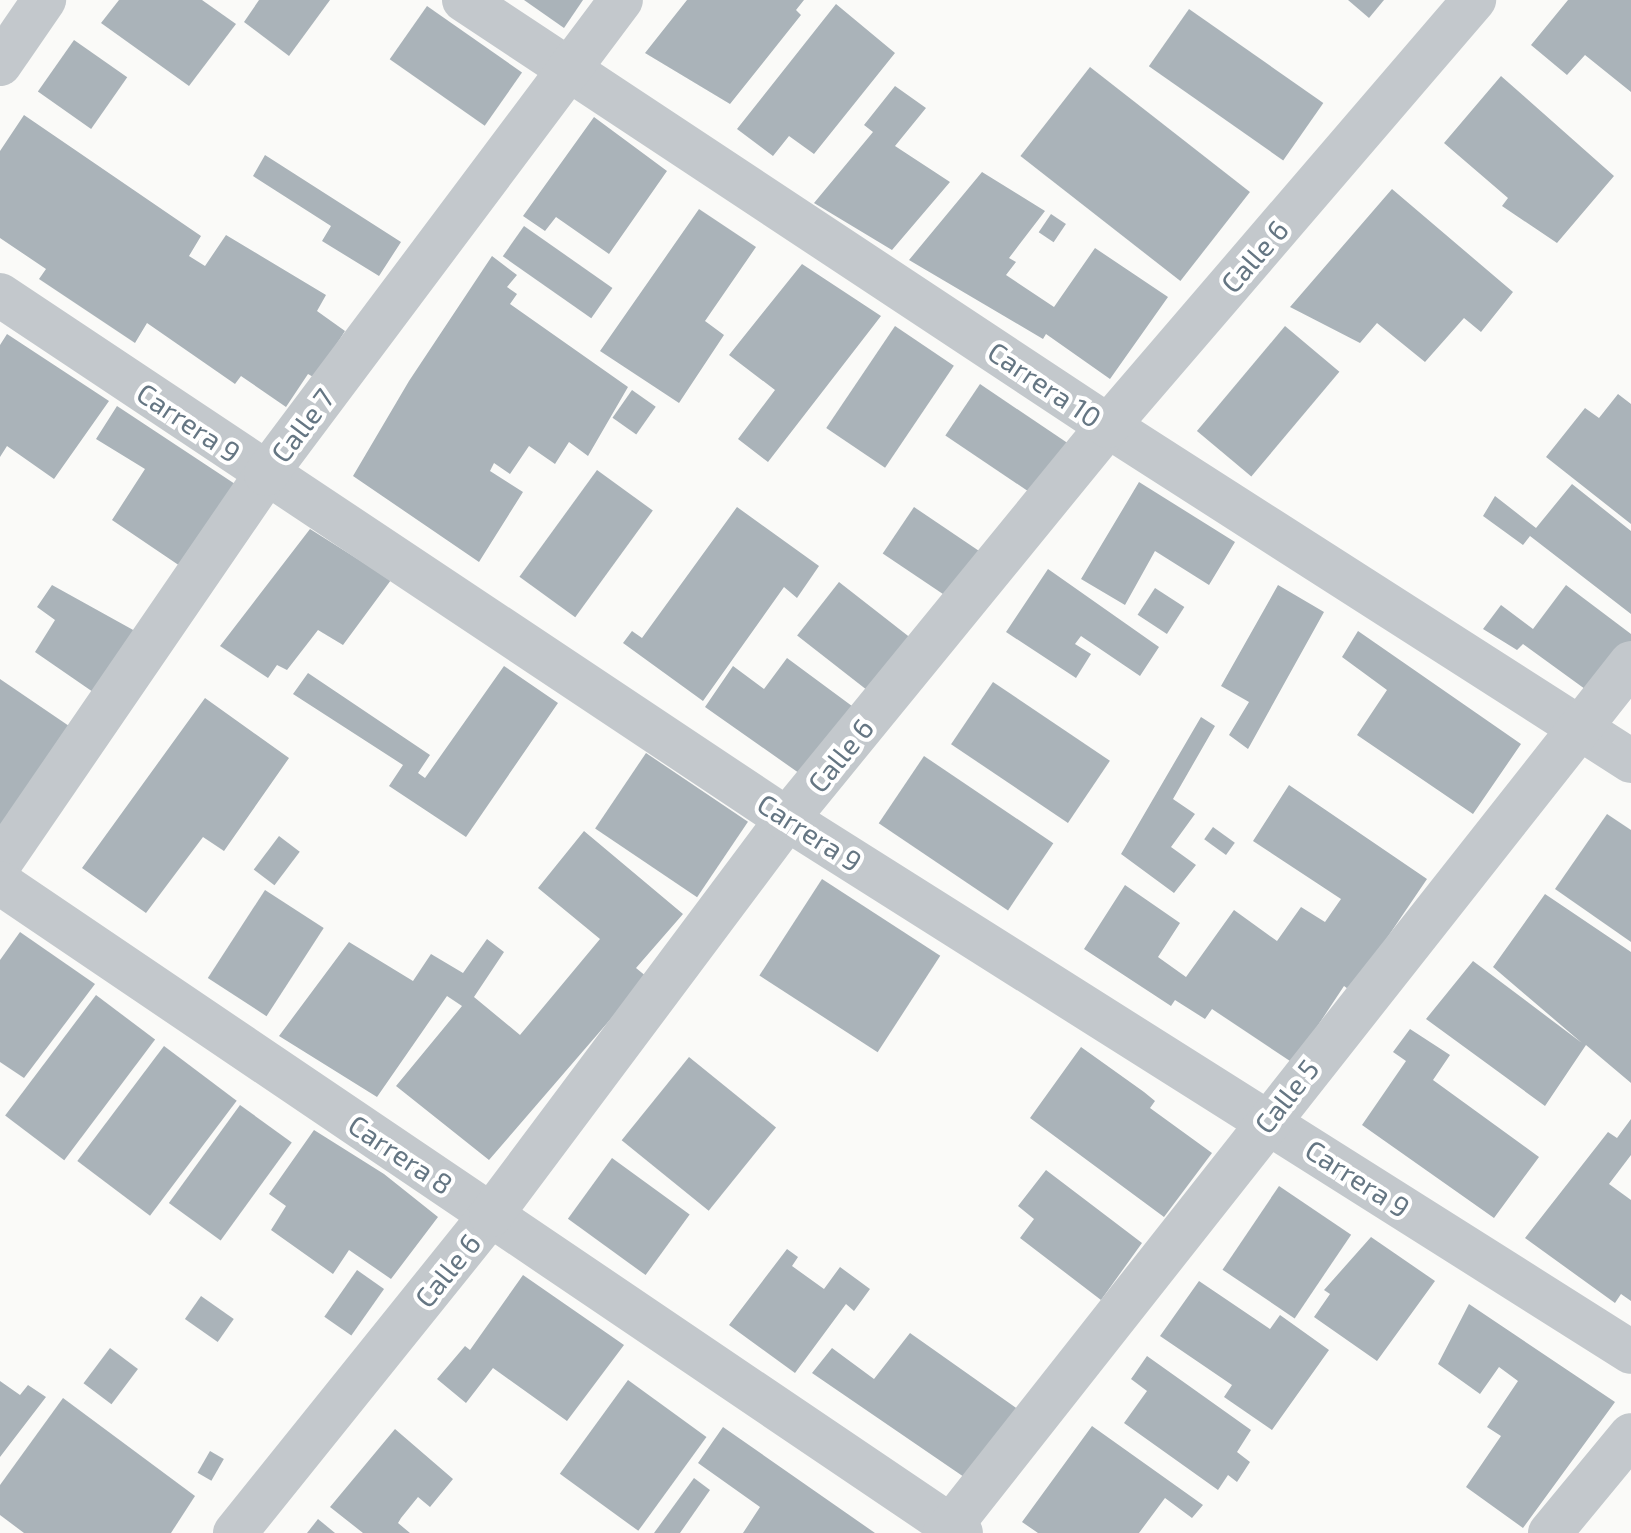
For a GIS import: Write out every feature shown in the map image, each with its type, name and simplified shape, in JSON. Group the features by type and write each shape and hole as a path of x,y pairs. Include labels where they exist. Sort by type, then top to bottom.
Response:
{"street":[{"path":"0,64 44,0"},
{"name":"Carrera 10","path":"464,0 1108,426 1631,761"},
{"name":"Calle 7","path":"0,863 266,474 621,0"},
{"name":"Calle 6","path":"235,1533 491,1215 787,819 1108,426 1474,0"},
{"name":"Carrera 9","path":"0,295 787,819 1631,1352"},
{"name":"Calle 5","path":"952,1531 1267,1120 1577,726 1631,663"},
{"name":"Carrera 8","path":"0,883 952,1531"},
{"path":"1550,1533 1631,1435"}],"building":[{"path":"119,0 202,0 236,24 189,86 101,23"},
{"path":"259,0 330,0 289,56 244,22"},
{"path":"524,0 583,0 564,28"},
{"path":"687,0 804,0 796,10 801,15 730,104 645,53"},
{"path":"1348,0 1384,0 1369,18"},
{"path":"1568,0 1631,0 1631,92 1585,55 1567,75 1531,45"},
{"path":"836,4 895,53 814,154 789,136 773,156 737,129"},
{"path":"427,6 522,73 485,126 390,59"},
{"path":"1189,9 1323,103 1283,160 1149,66"},
{"path":"74,40 127,77 91,129 38,92"},
{"path":"1090,67 1250,192 1180,281 1020,156"},
{"path":"1501,76 1614,176 1557,243 1502,206 1508,198 1444,143"},
{"path":"895,86 926,108 895,146 950,182 892,250 814,203 873,132 864,125"},
{"path":"24,115 201,236 189,256 205,266 226,235 326,295 317,311 345,331 315,378 308,374 286,407 241,376 235,384 147,323 135,343 39,279 46,269 0,238 0,151"},
{"path":"594,117 667,171 609,254 556,217 545,231 523,216"},
{"path":"265,155 401,242 379,276 322,241 331,226 253,176"},
{"path":"982,172 1045,211 1009,258 1016,262 1006,275 1054,307 1095,248 1168,297 1110,379 1046,334 1043,339 909,260"},
{"path":"1392,189 1513,292 1481,332 1464,318 1425,362 1377,323 1360,343 1290,307"},
{"path":"699,209 756,247 705,321 724,335 679,403 600,351"},
{"path":"1051,214 1066,224 1054,242 1039,232"},
{"path":"524,226 612,288 591,318 503,256"},
{"path":"492,256 517,275 507,287 517,294 510,304 628,387 588,456 569,442 555,464 529,446 510,474 494,463 490,471 523,492 479,562 353,476 409,381"},
{"path":"802,264 881,316 768,462 738,439 775,390 729,355"},
{"path":"895,326 954,366 885,468 826,428"},
{"path":"1285,326 1339,372 1251,477 1197,431"},
{"path":"7,334 109,401 54,479 7,446 0,457 0,345"},
{"path":"980,384 1075,448 1041,500 945,435"},
{"path":"632,390 656,407 636,434 612,418"},
{"path":"1618,394 1631,404 1631,524 1546,457 1585,408 1599,418"},
{"path":"117,406 235,484 180,566 112,520 145,469 96,439"},
{"path":"597,470 653,511 575,617 519,577"},
{"path":"1139,482 1235,542 1209,585 1155,551 1125,605 1081,579"},
{"path":"1572,484 1631,531 1631,614 1530,536 1523,545 1483,516 1495,496 1536,528"},
{"path":"737,507 819,566 797,598 784,587 703,701 623,643 632,631 642,638"},
{"path":"914,507 983,553 951,600 883,553"},
{"path":"310,529 391,580 343,645 318,630 287,670 277,665 268,678 220,646"},
{"path":"1048,569 1159,647 1140,676 1081,636 1075,644 1091,654 1076,678 1006,632"},
{"path":"839,582 921,646 879,700 797,636"},
{"path":"52,585 135,631 93,692 35,652 55,620 37,607"},
{"path":"1278,585 1324,612 1248,749 1229,735 1249,702 1221,686"},
{"path":"1566,585 1631,634 1631,650 1596,697 1523,644 1517,650 1483,629 1501,605 1533,629"},
{"path":"1155,588 1184,607 1167,634 1138,615"},
{"path":"1358,631 1521,744 1473,814 1357,735 1387,690 1342,657"},
{"path":"787,658 856,709 806,778 705,707 733,666 764,689"},
{"path":"504,666 558,703 466,837 389,786 403,765 293,694 308,673 430,755 418,773 425,778"},
{"path":"0,679 69,726 0,826"},
{"path":"993,682 1110,761 1068,823 951,744"},
{"path":"205,698 289,758 224,851 203,837 146,913 82,868"},
{"path":"1201,717 1215,726 1173,799 1195,814 1171,847 1196,865 1174,893 1121,854"},
{"path":"646,753 748,822 697,897 595,828"},
{"path":"924,756 1053,843 1008,910 879,823"},
{"path":"1289,785 1427,879 1351,991 1344,986 1293,1063 1212,1009 1205,1019 1175,1000 1171,1006 1084,949 1125,885 1180,923 1158,957 1186,977 1234,910 1277,941 1301,907 1325,922 1341,899 1253,841"},
{"path":"1607,814 1631,830 1631,942 1555,889"},
{"path":"1213,827 1235,843 1226,855 1204,839"},
{"path":"584,831 683,914 636,968 647,977 489,1160 396,1086 462,1006 447,996 377,1097 279,1036 349,942 413,981 431,954 463,973 487,939 504,952 474,997 520,1035 600,939 538,888"},
{"path":"279,836 300,852 274,885 254,870"},
{"path":"822,879 940,956 878,1052 759,975"},
{"path":"265,890 324,928 267,1016 208,978"},
{"path":"1545,894 1631,952 1631,1083 1586,1045 1545,1106 1426,1019 1473,961 1582,1043 1493,967"},
{"path":"20,932 95,984 24,1078 0,1062 0,960"},
{"path":"96,995 155,1040 64,1160 5,1116"},
{"path":"1410,1029 1450,1055 1433,1080 1539,1157 1494,1218 1362,1125 1406,1061 1393,1052"},
{"path":"164,1046 237,1101 150,1216 77,1161"},
{"path":"1081,1047 1144,1092 1155,1101 1150,1108 1212,1153 1164,1217 1030,1118"},
{"path":"689,1057 776,1127 709,1211 622,1140"},
{"path":"240,1105 292,1143 221,1241 169,1203"},
{"path":"1631,1119 1631,1155 1609,1184 1631,1200 1631,1301 1621,1294 1615,1303 1525,1238 1608,1132 1617,1138"},
{"path":"314,1130 384,1174 438,1217 391,1279 349,1250 333,1274 271,1230 286,1206 269,1194"},
{"path":"612,1158 690,1214 646,1275 568,1219"},
{"path":"1046,1170 1142,1243 1101,1300 1020,1238 1034,1219 1018,1206"},
{"path":"1279,1186 1351,1235 1295,1318 1223,1270"},
{"path":"1371,1237 1435,1281 1377,1361 1314,1317 1330,1294 1324,1290"},
{"path":"787,1249 798,1257 792,1266 824,1289 840,1267 870,1289 854,1311 846,1304 795,1373 729,1325"},
{"path":"357,1270 384,1289 351,1336 324,1317"},
{"path":"523,1275 624,1345 567,1421 493,1368 466,1403 437,1379 465,1346 470,1350"},
{"path":"1199,1281 1270,1329 1280,1315 1329,1350 1272,1430 1224,1397 1232,1385 1160,1336"},
{"path":"201,1296 234,1319 218,1342 185,1319"},
{"path":"1469,1304 1615,1402 1523,1528 1466,1487 1501,1436 1487,1427 1518,1381 1499,1367 1480,1394 1438,1364"},
{"path":"910,1333 1019,1410 964,1477 812,1373 832,1348 874,1379"},
{"path":"110,1348 138,1369 111,1404 84,1383"},
{"path":"1147,1356 1251,1430 1237,1452 1250,1462 1237,1482 1228,1475 1218,1490 1124,1423 1147,1391 1131,1379"},
{"path":"628,1380 706,1437 638,1531 560,1474"},
{"path":"0,1381 20,1395 28,1385 46,1397 0,1457"},
{"path":"63,1398 195,1496 171,1533 24,1533 0,1515 0,1485"},
{"path":"1092,1426 1203,1505 1192,1518 1165,1498 1139,1533 1038,1533 1022,1522"},
{"path":"723,1427 875,1533 743,1533 760,1507 698,1463"},
{"path":"395,1429 453,1479 430,1507 418,1497 401,1518 398,1523 410,1533 363,1533 330,1507"},
{"path":"210,1451 224,1459 211,1481 198,1473"},
{"path":"694,1478 710,1490 680,1533 654,1533"},
{"path":"318,1519 335,1533 307,1533"}]}
